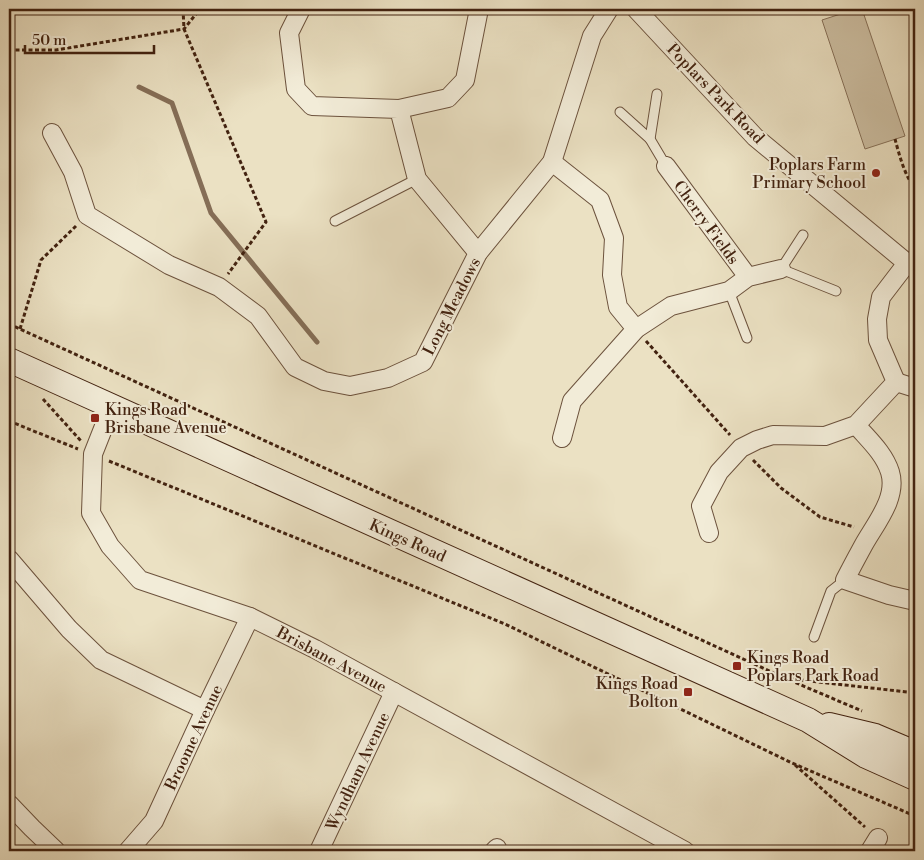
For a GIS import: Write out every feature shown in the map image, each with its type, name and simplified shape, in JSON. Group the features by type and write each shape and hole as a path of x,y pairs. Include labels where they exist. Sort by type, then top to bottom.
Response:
{"street":[{"path":"301,9 289,33 296,89 312,106 399,109 448,98 465,80 479,9"},
{"name":"Long Meadows","path":"87,215 169,265 219,286 258,316 295,367 324,381 350,386 388,378 423,362 478,253 552,162 592,36 609,9"},
{"name":"Poplars Park Road","path":"636,9 756,137 911,265"},
{"path":"399,109 417,179 478,253"},
{"path":"52,133 73,172 87,215"},
{"path":"552,162 600,200 614,238 612,275 618,307 636,330"},
{"name":"Cherry Fields","path":"666,166 748,277"},
{"path":"911,265 881,297 877,319 878,340 896,382 915,388"},
{"name":"Cherry Fields","path":"562,438 572,401 636,330 671,306 729,291 748,277 782,269"},
{"name":"Kings Road","path":"9,360 808,720 866,756 915,778"},
{"path":"709,534 694,510 719,472 741,448 773,435 825,436 856,425 896,382"},
{"name":"Brisbane Avenue","path":"112,406 93,454 91,513 110,546 140,580 250,617 315,649 683,851"},
{"path":"856,425 882,456 890,472 892,487 884,512 844,580 889,595 915,601"},
{"path":"9,559 69,630 101,660 205,710"},
{"name":"Broome Avenue","path":"128,851 154,821 250,617"},
{"name":"Wyndham Avenue","path":"319,851 394,692"},
{"name":"Kings Road","path":"808,720 875,736 915,753"},
{"path":"9,804 56,851"}],"lane":[{"path":"650,139 657,94"},
{"path":"620,112 650,139 666,166"},
{"path":"335,221 417,179"},
{"path":"803,235 782,269 836,291"},
{"path":"729,291 748,338"},
{"path":"814,637 831,591 844,580"}],"path":[{"path":"183,9 184,29 266,222 238,258"},
{"path":"9,50 56,50 184,29 200,9"},
{"path":"894,139 915,188"},
{"path":"20,329 42,260 87,215"},
{"path":"9,324 787,679 870,714"},
{"path":"41,396 93,454"},
{"path":"9,421 505,624 792,763 915,816"},
{"path":"787,679 915,694"},
{"path":"792,763 874,845"}],"shaded area":[{"path":"856,9 862,9 905,136 865,149 822,20"}],"waterway":[{"path":"139,87 172,103 211,213 317,342"}],"place":[{"name":"Poplars Farm Primary School","path":"876,173"},
{"name":"Kings Road Brisbane Avenue","path":"95,418"},
{"name":"Kings Road Poplars Park Road","path":"737,666"},
{"name":"Kings Road Bolton","path":"688,692"}]}
